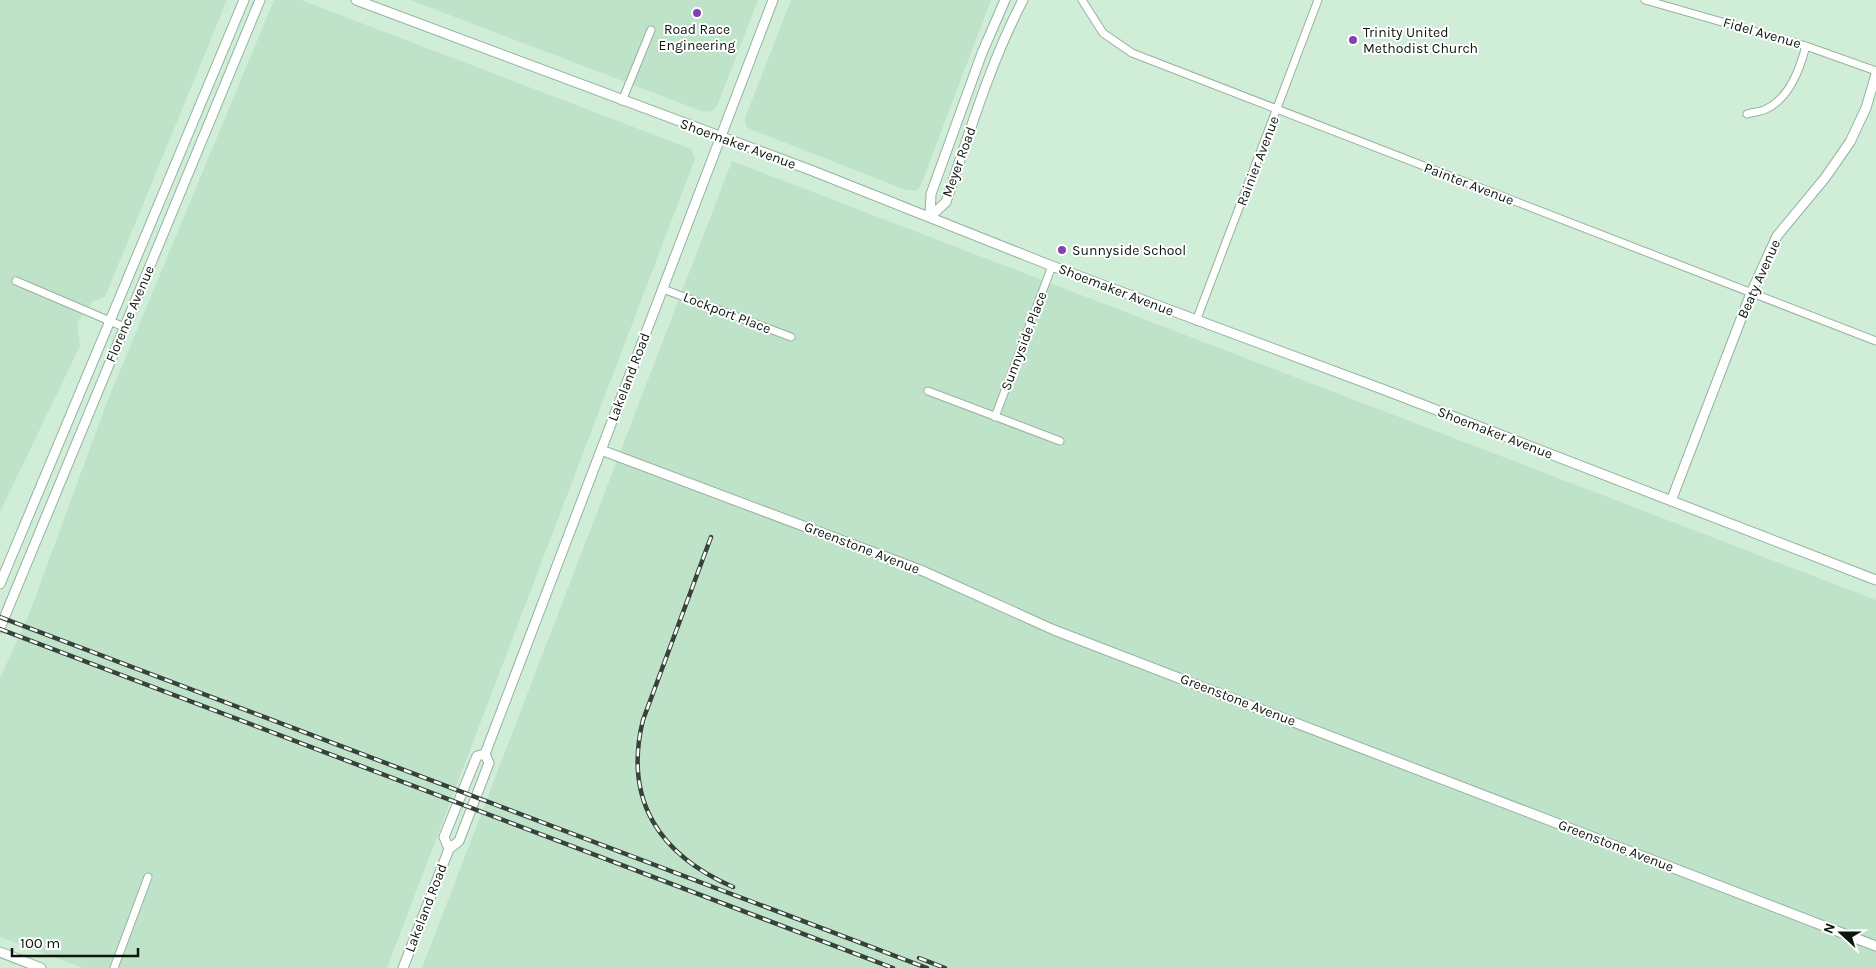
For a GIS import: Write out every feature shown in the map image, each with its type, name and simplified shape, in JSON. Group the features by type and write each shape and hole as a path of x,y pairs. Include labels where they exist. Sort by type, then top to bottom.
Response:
{"main road":[{"name":"Florence Avenue","path":"0,584 244,0"},
{"name":"Florence Avenue","path":"0,628 260,0"},
{"name":"Shoemaker Avenue","path":"356,0 930,217 1196,321 1382,389 1876,580"},
{"name":"Lakeland Road","path":"403,968 449,849 459,841 489,763 485,754 773,0"},
{"name":"Meyer Road","path":"930,217 931,194 982,53 1004,0"},
{"name":"Meyer Road","path":"930,217 946,202 997,60 1023,0"},
{"path":"982,53 997,60"},
{"name":"Beaty Avenue","path":"1671,501 1751,293 1777,236 1825,178 1850,142 1866,108 1876,73"},
{"path":"198,112 212,117"},
{"name":"Greenstone Avenue","path":"601,450 923,571 1063,633 1876,946"},
{"name":"Lakeland Road","path":"449,849 444,837 477,756 485,754"},
{"path":"0,952 41,968"}],"street":[{"name":"Painter Avenue","path":"1082,0 1094,23 1121,48 1876,341"},
{"name":"Rainier Avenue","path":"1196,321 1278,110 1318,0"},
{"name":"Fidel Avenue","path":"1645,0 1806,46 1876,73"},
{"path":"622,101 651,30"},
{"path":"1747,114 1767,109 1787,91 1800,71 1806,46"},
{"name":"Sunnyside Place","path":"995,417 1052,266"},
{"path":"16,281 124,327"},
{"name":"Lockport Place","path":"663,289 791,337"},
{"path":"928,392 1060,441"},
{"path":"114,968 148,877"}],"shaded area":[{"path":"0,0 227,0 105,297 93,301 77,323 80,346 0,512"},
{"path":"274,0 301,0 691,149 695,159 387,968 83,968 0,937 0,678 28,617 107,402"},
{"path":"410,0 758,0 717,106 712,111 704,112"},
{"path":"791,0 991,0 921,185 916,191 906,190 746,126 745,118"},
{"path":"732,161 1876,600 1876,968 422,968"}],"railway":[{"path":"711,537 643,720 638,749 638,776 643,800 653,822 667,841 685,859 707,874 733,887"},
{"path":"0,617 927,968"},
{"path":"0,629 893,968"},
{"path":"919,958 945,968"}],"place":[{"name":"Road Race Engineering","path":"697,13"},
{"name":"Trinity United Methodist Church","path":"1353,40"},
{"name":"Sunnyside School","path":"1062,250"}]}
